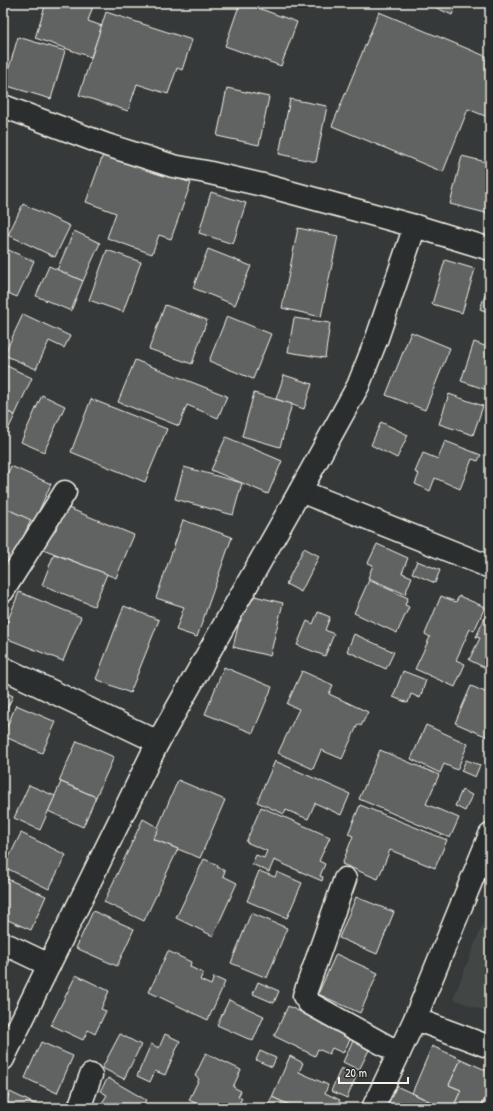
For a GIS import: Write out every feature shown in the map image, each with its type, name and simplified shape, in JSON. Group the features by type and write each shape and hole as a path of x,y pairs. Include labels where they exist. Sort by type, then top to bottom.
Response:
{"street":[{"path":"3,106 100,142 173,166 267,186 415,226 490,249"},
{"path":"3,1059 158,742 358,386 377,338 415,226"},
{"path":"300,491 490,567"},
{"path":"3,591 66,492"},
{"path":"3,668 158,742"},
{"path":"373,1108 415,1019 490,835"},
{"path":"345,880 304,996 309,1003 400,1053"},
{"path":"3,943 49,965"},
{"path":"415,1019 490,1048"},
{"path":"79,1108 91,1075"}],"shaded area":[{"path":"490,906 490,1013 453,999"}],"building":[{"path":"46,3 94,3 88,21 102,26 91,57 35,38"},
{"path":"240,3 244,3 297,22 281,66 225,46"},
{"path":"426,3 457,3 452,15"},
{"path":"106,12 192,40 182,70 177,68 168,94 137,84 128,111 79,95"},
{"path":"379,12 490,58 490,118 468,109 443,172 332,126"},
{"path":"18,37 65,51 51,99 4,85"},
{"path":"227,88 269,97 259,145 217,136"},
{"path":"290,99 327,106 316,162 279,154"},
{"path":"104,152 191,183 171,239 159,235 152,254 107,238 116,213 86,202"},
{"path":"462,156 490,163 490,214 450,204"},
{"path":"211,192 246,203 233,244 199,233"},
{"path":"23,204 70,226 55,257 8,235"},
{"path":"298,228 338,236 321,317 282,308"},
{"path":"74,231 100,243 83,281 57,270"},
{"path":"6,249 34,261 17,297 3,291 3,255"},
{"path":"208,249 251,266 235,305 193,288"},
{"path":"107,250 141,262 123,312 89,300"},
{"path":"445,260 475,269 462,313 432,304"},
{"path":"49,266 83,281 71,311 36,296"},
{"path":"490,281 490,313 480,309"},
{"path":"165,305 207,320 192,364 149,349"},
{"path":"23,314 70,336 64,348 49,341 36,369 4,355"},
{"path":"227,316 271,334 253,379 209,361"},
{"path":"294,318 330,323 325,358 288,352"},
{"path":"411,332 450,348 425,410 386,395"},
{"path":"474,342 490,348 490,391 461,381"},
{"path":"135,360 227,396 218,418 187,405 179,426 118,402"},
{"path":"3,364 32,378 15,415 3,410"},
{"path":"284,375 312,384 304,409 276,399"},
{"path":"254,393 292,404 280,447 242,436"},
{"path":"449,394 483,406 473,435 439,424"},
{"path":"42,395 65,406 44,452 21,442"},
{"path":"91,399 167,429 145,482 71,452"},
{"path":"3,410 15,415 3,440"},
{"path":"381,422 408,435 397,458 371,445"},
{"path":"226,437 282,461 268,494 211,470"},
{"path":"445,441 481,455 478,461 472,459 460,489 435,478 430,491 415,484 419,474 415,472 423,453 438,459"},
{"path":"11,466 51,484 34,522 3,507 3,483"},
{"path":"184,467 242,483 233,515 175,499"},
{"path":"61,505 134,535 116,578 43,549"},
{"path":"3,507 31,520 3,581"},
{"path":"183,520 232,537 197,637 176,630 184,607 156,598"},
{"path":"377,544 408,558 402,573 412,577 405,594 368,578 373,565 368,563"},
{"path":"304,548 319,556 301,592 286,584"},
{"path":"54,554 107,574 94,606 42,585"},
{"path":"417,561 440,570 435,583 412,573"},
{"path":"369,580 408,598 405,605 409,607 397,633 354,613"},
{"path":"19,592 81,617 63,661 3,637 3,633"},
{"path":"246,594 283,603 270,656 233,647"},
{"path":"441,596 456,602 459,596 485,607 474,631 470,629 456,660 465,664 455,687 415,669 430,637 425,634"},
{"path":"124,606 159,620 130,693 96,679"},
{"path":"490,606 490,670 469,660 480,638 476,637"},
{"path":"318,612 330,617 325,630 334,634 325,656 297,645 307,621 313,624"},
{"path":"354,634 394,652 386,669 347,651"},
{"path":"224,667 272,687 253,733 205,714"},
{"path":"302,671 333,685 329,694 368,712 361,726 358,724 342,759 321,750 313,769 278,753 299,709 287,704"},
{"path":"403,671 426,680 420,698 411,694 408,703 393,697"},
{"path":"471,686 490,694 490,738 455,723"},
{"path":"3,691 13,696 3,717"},
{"path":"16,705 56,722 42,753 3,736"},
{"path":"426,725 468,744 457,770 444,764 440,773 411,759"},
{"path":"77,741 114,757 96,797 59,781"},
{"path":"380,750 439,775 426,804 459,818 450,838 359,799"},
{"path":"466,760 480,765 475,777 461,771"},
{"path":"275,761 350,794 341,815 315,803 308,819 286,810 284,814 257,802"},
{"path":"178,780 225,800 200,858 153,839"},
{"path":"61,782 96,797 83,827 48,811"},
{"path":"29,785 55,796 40,830 14,818"},
{"path":"462,790 472,795 465,811 455,806"},
{"path":"360,805 447,840 435,868 390,850 378,879 342,864 353,836 348,834"},
{"path":"261,807 330,837 319,861 325,864 320,876 323,877 322,881 274,860 269,872 252,864 256,855 264,858 267,851 246,842"},
{"path":"143,819 159,828 153,839 178,849 144,921 104,902"},
{"path":"21,833 66,855 49,889 4,867"},
{"path":"204,859 218,865 217,867 225,871 223,876 237,883 213,936 176,918"},
{"path":"259,871 275,877 277,872 302,883 287,918 247,901"},
{"path":"3,877 46,896 31,930 3,918"},
{"path":"356,897 394,912 377,954 339,938"},
{"path":"93,911 134,929 117,966 76,948"},
{"path":"251,913 287,928 267,978 231,963"},
{"path":"3,947 14,953 3,974"},
{"path":"168,951 191,962 190,967 203,973 200,980 211,985 214,977 225,982 208,1020 149,992"},
{"path":"336,954 378,973 360,1013 318,994"},
{"path":"76,975 109,991 101,1009 106,1011 95,1034 88,1030 83,1040 51,1025"},
{"path":"258,982 279,991 274,1003 253,994"},
{"path":"229,1000 264,1016 253,1041 217,1025"},
{"path":"288,1006 352,1036 343,1053 332,1048 329,1054 318,1049 315,1056 274,1036"},
{"path":"120,1034 141,1045 124,1079 102,1068"},
{"path":"165,1034 180,1041 165,1075 155,1071 150,1082 137,1076 151,1044 159,1048"},
{"path":"354,1038 371,1046 359,1070 343,1062"},
{"path":"41,1042 73,1056 57,1093 25,1078"},
{"path":"432,1046 461,1059 449,1085 461,1090 453,1108 444,1108 412,1093"},
{"path":"260,1051 276,1058 272,1067 256,1060"},
{"path":"206,1053 241,1070 233,1087 241,1091 238,1097 242,1098 237,1108 205,1108 189,1100 199,1079 195,1076"},
{"path":"290,1056 303,1063 299,1072 328,1085 325,1093 340,1100 336,1108 326,1108 319,1105 317,1108 296,1108 272,1097"},
{"path":"461,1059 490,1072 490,1088 481,1107 483,1108 453,1108 461,1090 449,1085"},
{"path":"341,1068 357,1075 347,1098 331,1091"},
{"path":"108,1078 146,1100 141,1108 99,1108 107,1095 100,1091"},
{"path":"394,1085 444,1108 384,1108"},
{"path":"490,1088 490,1108 483,1108 481,1107"},
{"path":"10,1092 43,1108 3,1108"},
{"path":"272,1097 296,1108 266,1108"}]}
